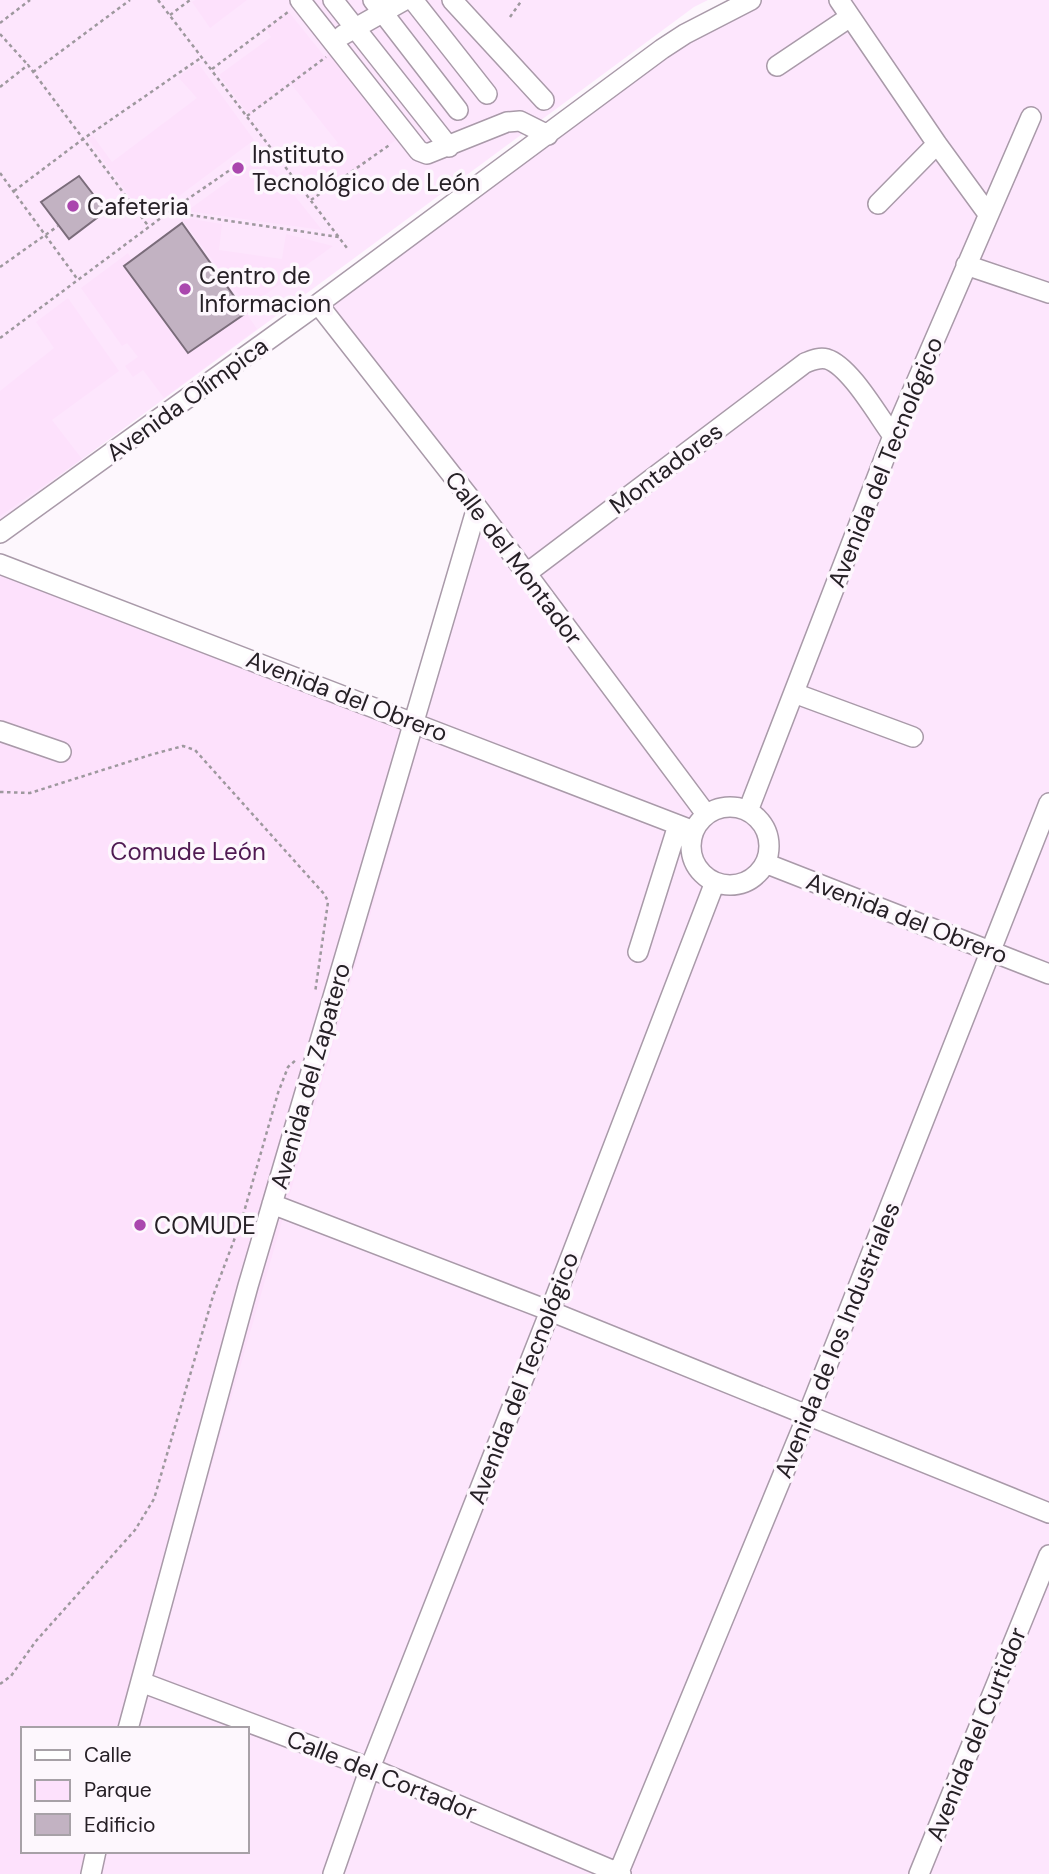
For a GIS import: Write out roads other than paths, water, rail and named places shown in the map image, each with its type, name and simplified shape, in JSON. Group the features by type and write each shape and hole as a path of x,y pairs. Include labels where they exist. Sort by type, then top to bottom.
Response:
{"street":[{"path":"333,0 353,29 449,147"},
{"path":"332,47 378,6 405,0"},
{"path":"413,0 487,94"},
{"path":"452,0 544,100"},
{"name":"Avenida Olímpica","path":"0,533 318,304 685,34 751,0"},
{"path":"839,0 988,214"},
{"path":"298,3 419,151 427,154 449,147 507,122 520,121 548,135"},
{"path":"378,6 458,110"},
{"path":"777,66 850,17"},
{"name":"Avenida del Tecnológico","path":"748,811 893,436 1031,117"},
{"path":"878,204 937,144"},
{"path":"966,265 1049,293"},
{"name":"Calle del Montador","path":"318,304 477,507 706,814"},
{"name":"Montadores","path":"527,573 805,363 817,358 836,364 847,374 893,436"},
{"name":"Avenida del Zapatero","path":"129,1727 244,1299 477,507"},
{"name":"Avenida del Obrero","path":"0,564 686,828"},
{"path":"794,692 913,737"},
{"path":"0,732 61,752"},
{"name":"Avenida de los Industriales","path":"619,1874 808,1414 1049,803"},
{"path":"638,952 686,828 720,808 734,807 748,811 758,818 769,839 769,852 765,863 749,880 738,884 715,882 704,876 697,866 686,828"},
{"name":"Avenida del Obrero","path":"765,863 1049,974"},
{"name":"Avenida del Tecnológico","path":"333,1874 370,1768 715,882"},
{"path":"272,1204 550,1311 1049,1513"},
{"name":"Avenida del Curtidor","path":"919,1874 1049,1555"},
{"name":"Calle del Cortador","path":"141,1682 370,1768 619,1874"},
{"path":"90,1874 95,1853"}],"place":[{"name":"Instituto Tecnológico de León","path":"238,168"},
{"name":"Cafeteria","path":"73,206"},
{"name":"Centro de Informacion","path":"185,289"},
{"name":"COMUDE","path":"140,1225"}],"park label":[{"name":"Comude León","path":"188,851"}]}
